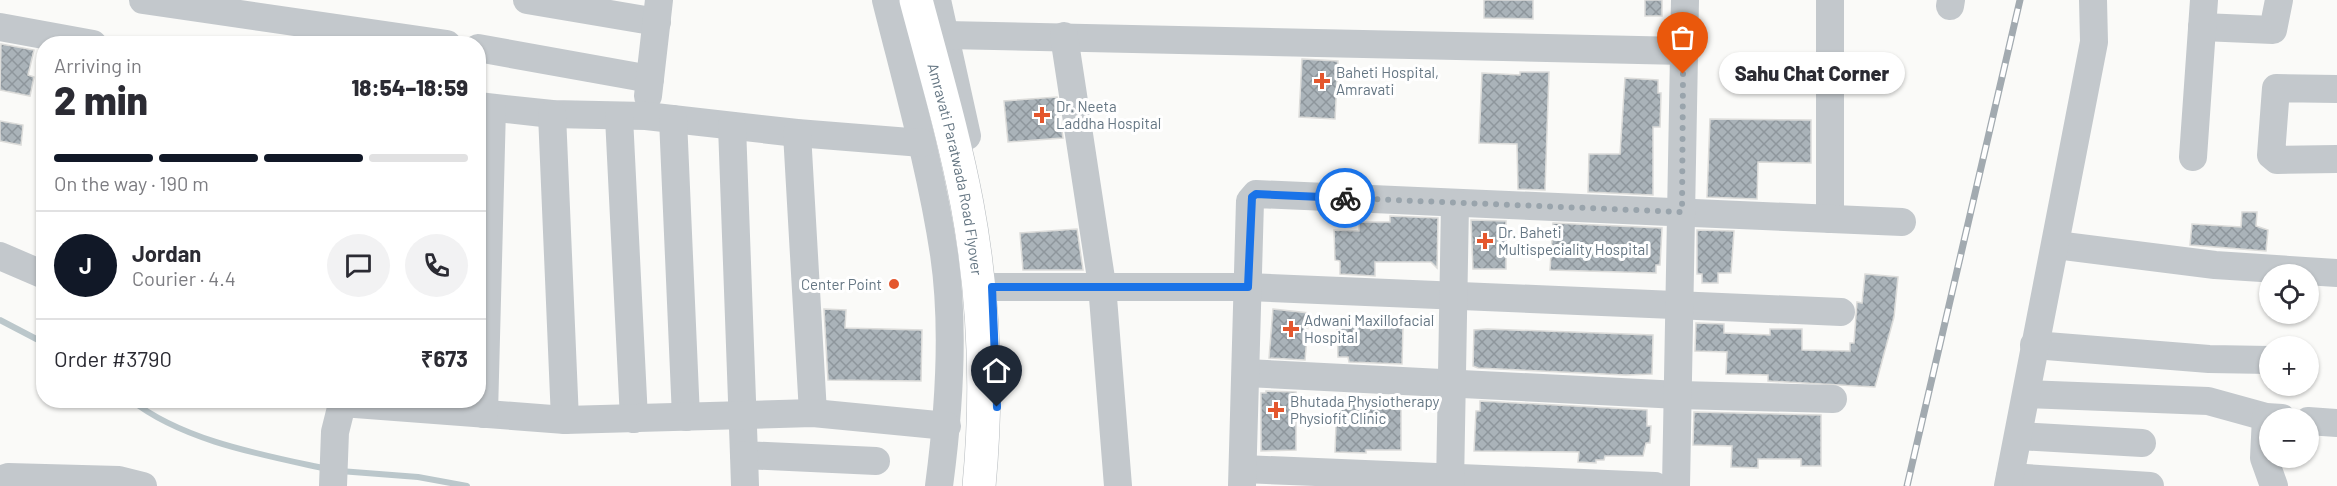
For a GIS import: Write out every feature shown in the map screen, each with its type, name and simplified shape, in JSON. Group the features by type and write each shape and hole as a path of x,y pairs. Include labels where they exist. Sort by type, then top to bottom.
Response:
{"main road":[{"name":"Amravati Paratwada Road Flyover","path":"899,0 927,103 959,254 964,425 962,486"},
{"name":"Amravati Paratwada Road Flyover","path":"916,0 947,117 975,259 984,395 978,486"}],"street":[{"path":"143,0 203,5 291,22 390,36"},
{"path":"527,0 658,11 646,117 634,419"},
{"path":"886,0 922,143 944,256 948,315 947,426 939,486"},
{"path":"937,0 987,229 998,384 994,486"},
{"path":"1676,486 1685,0"},
{"path":"1830,0 1830,219"},
{"path":"2093,0 2094,42 2056,245 2034,345 2028,394 2009,482 2150,486"},
{"path":"2193,157 2203,13 2273,30 2279,0"},
{"path":"0,27 49,36"},
{"path":"946,35 1684,51"},
{"path":"1064,36 1102,285 1118,486"},
{"path":"486,49 650,79"},
{"path":"2337,89 2276,88 2271,155 2277,160 2337,159"},
{"path":"486,107 552,114 646,117 922,143"},
{"path":"552,114 564,420"},
{"path":"646,117 686,417"},
{"path":"732,126 745,486"},
{"path":"797,133 813,413"},
{"path":"1655,486 1242,477 1250,201 1256,194 1902,222"},
{"path":"1450,481 1455,204"},
{"path":"2056,245 2215,265 2337,273"},
{"path":"0,256 36,272"},
{"path":"992,287 1102,285 1248,287 1841,312"},
{"path":"2034,345 2210,359 2259,360"},
{"path":"1246,373 1679,395 1833,399"},
{"path":"2028,394 2208,400 2259,414"},
{"path":"333,486 335,432 341,408"},
{"path":"445,408 484,414 564,420 813,413 947,426"},
{"path":"484,408 484,414"},
{"path":"2319,422 2337,423"},
{"path":"2019,436 2142,443"},
{"path":"744,455 876,461"},
{"path":"2268,468 2274,486"},
{"path":"0,480 9,477 119,480 143,486"}],"building":[{"path":"1484,0 1533,0 1533,19 1484,18"},
{"path":"1645,0 1662,0 1662,16 1645,16"},
{"path":"1,44 34,50 28,75 34,77 30,96 0,90"},
{"path":"1302,59 1338,61 1335,119 1299,117"},
{"path":"1520,72 1549,72 1545,190 1518,189 1517,144 1479,143 1482,73 1520,75"},
{"path":"1625,78 1658,80 1658,93 1661,93 1660,127 1653,127 1653,195 1588,192 1589,154 1620,154"},
{"path":"1057,97 1063,138 1008,142 1004,101"},
{"path":"1710,119 1811,120 1811,163 1758,162 1757,199 1707,197"},
{"path":"0,121 23,125 21,145 0,141"},
{"path":"2242,212 2257,212 2256,226 2268,230 2266,251 2190,245 2192,224 2241,227"},
{"path":"1390,216 1438,218 1437,268 1431,262 1375,262 1375,276 1340,274 1340,261 1335,260 1334,230 1359,231 1359,222 1390,222"},
{"path":"1471,220 1506,221 1506,269 1473,269"},
{"path":"1553,223 1662,228 1660,265 1656,265 1656,273 1550,270"},
{"path":"1077,229 1083,270 1023,270 1020,233"},
{"path":"1697,230 1734,231 1731,273 1718,273 1718,283 1702,283 1702,274 1697,274"},
{"path":"1865,274 1898,277 1894,317 1875,387 1768,381 1768,375 1726,374 1727,352 1695,351 1696,323 1724,324 1724,333 1770,335 1770,329 1802,329 1802,350 1850,351 1850,343 1854,343 1857,302 1862,303"},
{"path":"824,309 846,310 845,328 922,330 921,381 828,380"},
{"path":"1273,309 1309,313 1305,360 1269,358"},
{"path":"1337,324 1370,324 1371,330 1392,324 1403,326 1402,364 1349,362 1348,357 1338,357"},
{"path":"1474,330 1653,335 1652,374 1626,375 1478,368 1473,366"},
{"path":"1266,391 1296,392 1296,450 1261,451 1261,393 1266,393"},
{"path":"1337,399 1366,400 1365,408 1401,408 1401,450 1366,450 1366,453 1335,452"},
{"path":"1480,401 1647,410 1647,426 1651,426 1650,443 1646,443 1643,456 1605,456 1604,460 1596,460 1596,463 1578,462 1579,452 1474,451 1476,411 1480,411"},
{"path":"1694,412 1821,415 1821,466 1801,466 1801,459 1758,459 1758,468 1731,467 1732,446 1693,445"}],"waterway":[{"path":"0,320 36,339"},
{"path":"143,408 175,426 224,445 327,469"},
{"path":"340,471 418,477 467,486"}],"railway":[{"path":"1907,486 2020,0"}],"way so far":[{"path":"1345,198 1682,212 1683,74"}],"place":[{"name":"Sahu Chat Corner","path":"1683,74"},
{"name":"Baheti Hospital, Amravati","path":"1322,81"},
{"name":"Dr. Neeta Laddha Hospital","path":"1042,115"},
{"name":"Dr. Baheti Multispeciality Hospital","path":"1485,241"},
{"name":"Center Point","path":"894,284"},
{"name":"Adwani Maxillofacial Hospital","path":"1291,329"},
{"name":"Bhutada Physiotherapy Physiofit Clinic","path":"1276,410"}],"route":[{"path":"997,407 998,384 992,287 1102,285 1248,287 1250,201 1252,197 1256,194 1345,198"}]}
